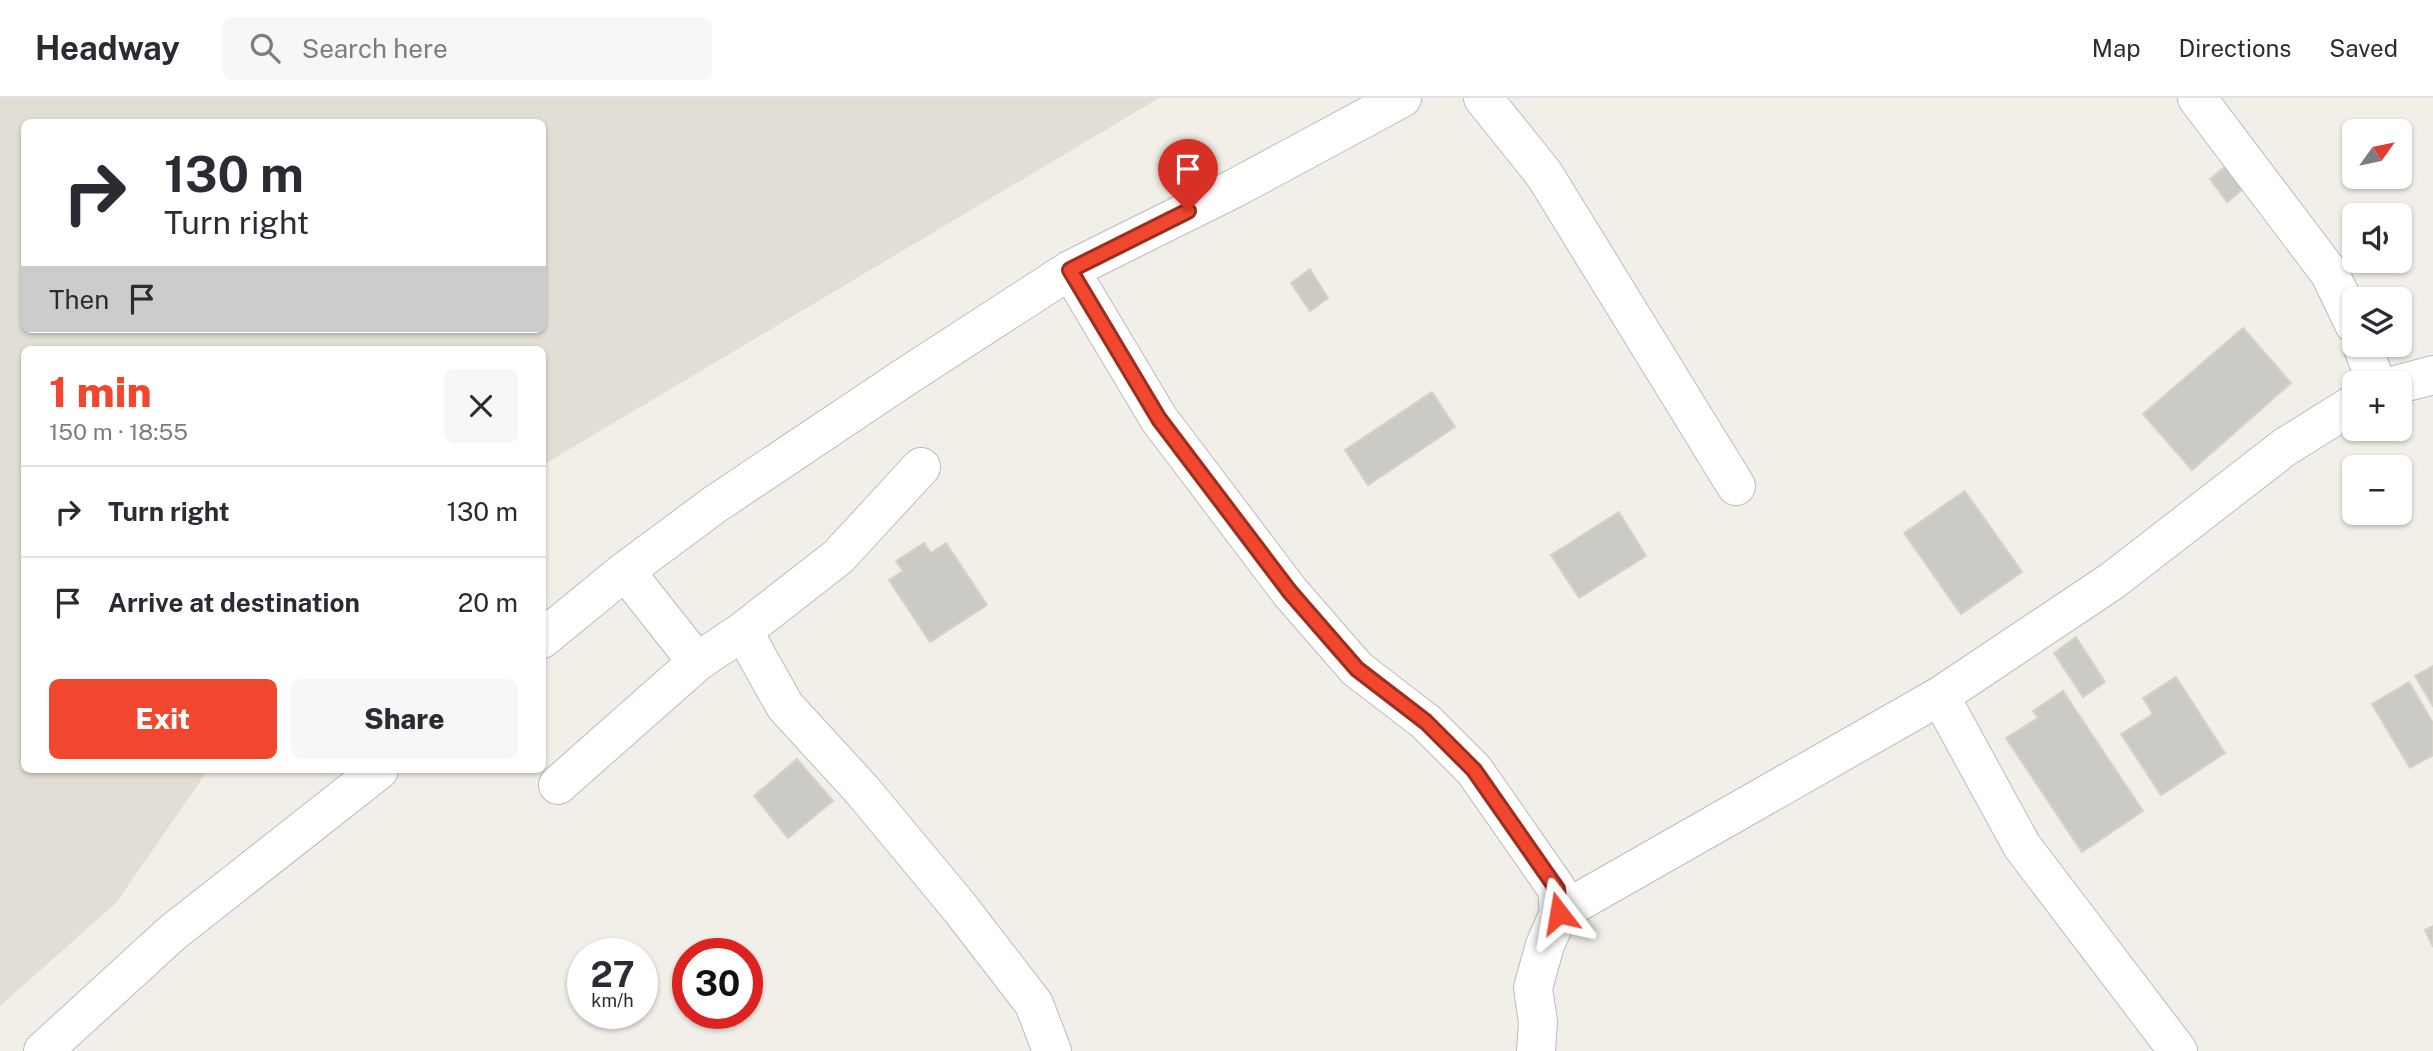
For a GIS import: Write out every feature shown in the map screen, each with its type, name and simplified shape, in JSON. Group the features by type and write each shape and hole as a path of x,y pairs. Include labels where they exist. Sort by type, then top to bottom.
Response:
{"street":[{"path":"546,636 625,571 714,505 1070,270 1235,188 1402,98"},
{"path":"1483,98 1544,174 1736,486"},
{"path":"2197,98 2330,274 2342,299"},
{"path":"1070,270 1159,419 1290,592 1357,669 1426,722 1474,770 1557,889 1559,913 1545,945 1533,988 1538,1022 1536,1051"},
{"path":"2412,381 2433,375"},
{"path":"1559,913 1940,696 2112,581 2286,447 2342,412"},
{"path":"558,785 697,662 743,631 838,557 921,467"},
{"path":"625,571 697,662"},
{"path":"743,631 785,706 862,790 960,908 1034,1004 1052,1051"},
{"path":"1940,696 2022,846 2178,1051"},
{"path":"43,1051 172,933 375,773"}],"shaded area":[{"path":"0,98 1159,98 546,463 546,346 21,346 21,773 206,773 116,903 0,1006"}],"building":[{"path":"2226,166 2243,189 2227,202 2210,179"},
{"path":"1310,269 1328,298 1310,311 1291,283"},
{"path":"2243,328 2291,383 2192,470 2143,414"},
{"path":"1432,392 1455,427 1368,485 1345,450"},
{"path":"1965,491 2022,572 1961,614 1904,533"},
{"path":"1619,512 1646,556 1579,598 1551,555"},
{"path":"924,543 931,553 946,543 987,605 930,642 889,580 903,571 896,561"},
{"path":"2076,637 2105,682 2083,697 2054,653"},
{"path":"2433,666 2433,706 2415,676"},
{"path":"2176,677 2225,753 2161,795 2121,734 2153,714 2143,698"},
{"path":"2409,682 2433,723 2433,755 2410,768 2372,704"},
{"path":"2063,691 2143,811 2082,852 2006,738 2038,718 2033,711"},
{"path":"797,759 833,801 788,838 754,796"},
{"path":"2433,926 2433,947 2425,930"}],"route":[{"path":"1188,211 1070,270 1159,419 1290,592 1357,669 1426,722 1474,770 1557,889 1559,913"}]}
